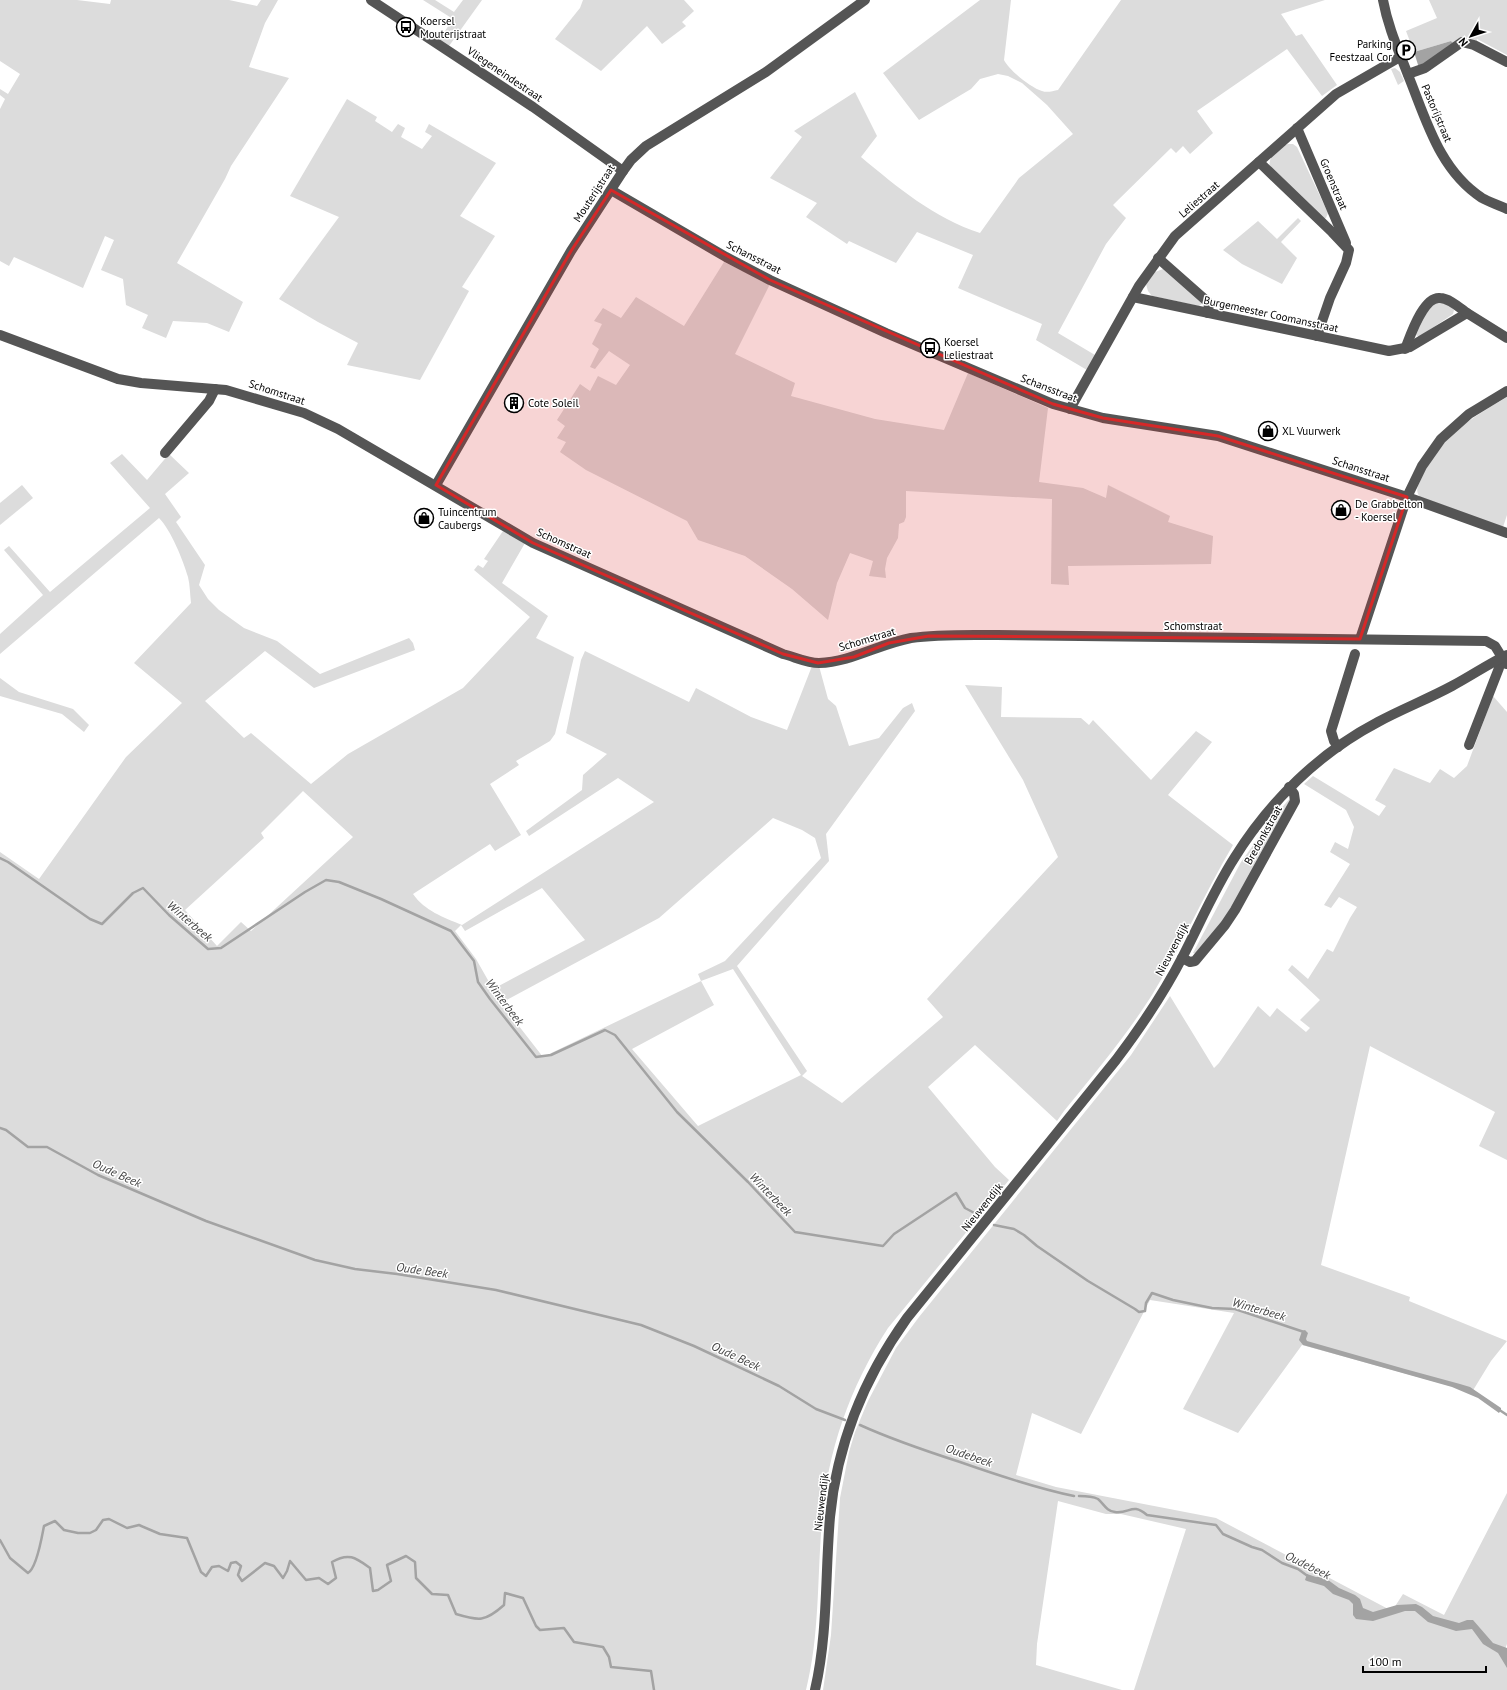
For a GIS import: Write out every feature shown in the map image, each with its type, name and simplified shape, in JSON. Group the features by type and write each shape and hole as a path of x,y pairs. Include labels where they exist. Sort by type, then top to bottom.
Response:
{"street":[{"name":"Vliegeneindestraat","path":"371,0 527,103 623,171"},
{"name":"Mouterijstraat","path":"436,485 571,250 631,160 646,146 766,72 865,0"},
{"name":"Pastorijstraat","path":"1383,0 1386,17 1400,57 1433,139 1447,162 1466,183 1482,198 1507,209"},
{"path":"1408,74 1425,68 1462,42 1474,44 1507,62"},
{"name":"Leliestraat","path":"1070,409 1133,298 1158,258 1175,236 1336,94 1400,57"},
{"name":"Groenstraat","path":"1296,128 1349,250"},
{"path":"1259,162 1349,250 1346,263 1330,298 1317,336"},
{"name":"Schansstraat","path":"611,190 726,257 770,280 922,348 1070,409 1103,418 1183,429 1218,436 1408,497 1507,533"},
{"path":"1158,258 1208,303 1208,313"},
{"name":"Burgemeester Coomansstraat","path":"1133,298 1389,351 1405,349 1467,313"},
{"path":"1405,349 1420,314 1429,302 1436,298 1445,299 1507,338"},
{"name":"Schomstraat","path":"0,335 118,379 141,383 226,390 304,413 323,421 436,485 533,543 783,654 808,661 818,663 854,657 889,643 929,636 1486,641 1495,646 1504,661"},
{"path":"165,454 209,401 215,389"},
{"path":"1360,639 1408,497 1422,466 1441,438 1469,414 1507,391"},
{"path":"1338,747 1334,741 1331,731 1355,654"},
{"path":"1289,787 1338,747 1378,722 1504,661"},
{"path":"1469,745 1504,661"},
{"name":"Bredonkstraat","path":"1182,958 1190,962 1195,961 1226,925 1294,801 1294,794 1289,787"},
{"name":"Nieuwendijk","path":"815,1690 822,1651 830,1518 834,1484 840,1454 849,1424 867,1383 885,1349 907,1318 1130,1041 1158,1000 1182,958 1234,859 1262,818 1289,787"}],"highlighted area":[{"path":"611,190 770,280 1053,404 1103,418 1218,436 1407,497 1360,639 929,636 889,643 854,657 818,663 783,654 533,543 436,485 571,251"}],"shaded area":[{"path":"0,0 77,0 110,4 111,0 229,0 257,6 261,0 278,0 265,23 249,67 289,78 231,166 177,263 243,302 229,332 207,323 173,321 166,338 142,328 148,315 126,305 123,279 101,270 114,240 105,236 83,288 14,257 9,266 0,261 0,109 5,99 0,95 0,89 8,94 20,74 0,61"},
{"path":"423,0 435,0 454,12 463,0 482,0 449,46 439,40 453,19"},
{"path":"583,0 684,0 694,11 682,22 686,26 662,44 647,26 601,71 555,39 580,8"},
{"path":"980,0 1011,0 1004,60 1010,69 1026,83 1042,91 1050,92 1058,90 1121,0 1325,0 1281,14 1296,36 1302,34 1337,85 1322,96 1287,49 1197,111 1213,133 1190,154 1183,146 1176,153 1171,148 1113,205 1126,218 1106,244 1058,333 1095,355 1087,370 1036,340 1042,324 958,288 973,255 917,232 896,263 849,241 847,244 806,217 817,203 770,178 802,137 794,131 855,92 877,136 861,157 917,201 947,219 980,233 1019,178 1073,134 1047,105 1022,83 1008,76 998,74 980,79 971,89 919,120 883,73"},
{"path":"1429,0 1507,0 1507,55 1477,39 1476,42 1454,44 1451,41 1414,52 1406,31 1437,18"},
{"path":"1451,41 1454,44 1419,68 1414,52"},
{"path":"1395,68 1400,72 1404,81 1398,85 1391,69"},
{"path":"347,99 377,117 375,121 392,132 398,124 405,128 401,137 422,149 432,136 425,132 429,124 496,163 460,216 495,236 462,287 469,291 420,380 347,365 358,343 279,299 339,217 290,196"},
{"path":"1293,144 1297,147 1328,213 1326,218 1323,219 1270,169 1269,165 1271,157 1280,147"},
{"path":"1298,218 1301,221 1281,242 1297,258 1282,284 1242,264 1223,250 1258,221 1277,239"},
{"path":"724,262 770,284 735,354 795,383 791,396 875,419 944,430 968,373 1048,408 1039,482 1083,488 1106,498 1108,485 1170,516 1168,522 1213,536 1211,564 1068,566 1069,585 1051,584 1052,499 906,491 906,517 904,522 899,524 898,538 887,558 885,569 886,578 869,576 873,561 850,553 837,583 828,620 792,589 745,556 698,540 687,521 586,470 560,452 566,442 557,438 565,426 557,420 580,384 590,391 598,376 616,385 630,365 609,351 595,369 590,367 599,349 592,344 602,324 594,321 603,308 621,318 636,297 684,326"},
{"path":"1163,269 1167,270 1203,303 1199,306 1152,296 1148,291 1146,284 1155,272"},
{"path":"1441,302 1450,306 1454,310 1453,314 1419,337 1416,335 1416,328 1432,304"},
{"path":"1507,397 1507,515 1503,527 1420,497 1417,492 1418,485 1437,451 1457,430"},
{"path":"122,454 147,480 169,454 189,473 165,494 181,517 176,522 205,565 199,585 208,599 219,610 244,628 277,641 320,674 409,638 413,643 415,650 314,688 265,651 205,701 244,738 251,733 311,784 348,754 463,688 530,617 474,570 478,565 483,568 488,561 484,559 503,531 525,543 502,583 548,616 536,638 574,657 555,734 550,741 516,761 519,765 490,784 521,835 495,851 490,844 413,894 429,909 462,925 654,802 618,778 529,836 526,831 582,790 583,775 607,754 566,733 581,660 585,651 689,702 696,688 751,717 787,730 812,666 819,666 828,699 836,706 849,746 879,738 903,708 912,703 915,711 826,834 829,861 737,966 807,1071 802,1076 842,1103 943,1017 927,999 1058,857 1023,780 965,685 1002,687 1001,717 1081,718 1089,725 1093,720 1151,780 1196,731 1212,742 1168,795 1233,845 1152,995 1121,1040 1057,1121 975,1045 928,1087 995,1167 1009,1180 888,1328 862,1373 852,1397 835,1445 825,1495 820,1542 814,1648 806,1690 0,1690 0,852 39,879 126,757 182,703 134,663 191,603 189,580 183,562 172,537 159,518 0,654 0,634 43,595 4,550 9,546 50,592 150,508 110,463","holes":["303,791 353,837 251,931 241,922 217,946 185,910 264,838 261,833","773,818 802,830 815,838 821,858 725,961 698,974 701,981 543,1057 501,1003 659,918","542,888 585,940 493,989 476,959 455,931 461,925 465,931","733,969 801,1075 698,1126 632,1049 714,1005 701,981"]},
{"path":"22,485 33,498 0,525 0,503"},
{"path":"0,678 19,692 73,709 89,725 84,732 62,714 0,696"},
{"path":"1493,696 1507,712 1507,1160 1479,1146 1495,1112 1370,1046 1321,1265 1410,1297 1409,1301 1507,1341 1491,1361 1472,1392 1302,1345 1238,1433 1183,1409 1234,1313 1150,1300 1081,1434 1032,1413 1016,1475 1056,1487 1216,1518 1392,1611 1403,1594 1444,1615 1507,1493 1507,1644 1505,1649 1507,1652 1507,1690 1134,1690 1186,1529 1121,1514 1106,1514 1058,1501 1037,1644 1036,1665 1122,1690 823,1690 831,1635 840,1498 849,1452 855,1432 868,1401 896,1348 919,1317 1131,1055 1170,996 1214,1068 1258,1006 1270,1017 1277,1008 1306,1032 1310,1028 1300,1020 1320,1000 1288,970 1292,965 1308,979 1327,949 1333,952 1357,907 1339,897 1331,908 1324,905 1350,864 1330,852 1335,842 1348,849 1354,827 1346,810 1304,784 1313,776 1379,816 1386,806 1375,800 1394,768 1430,783 1440,769 1454,778 1467,766"},
{"path":"1291,797 1292,802 1227,917 1196,954 1193,953 1241,862 1272,819"},
{"path":"1305,1330 1308,1333 1306,1339 1307,1341 1470,1387 1501,1408 1501,1410 1499,1413 1478,1398 1452,1387 1303,1345 1299,1340 1302,1331"},
{"path":"1307,1574 1316,1577 1324,1577 1339,1588 1355,1595 1360,1599 1363,1608 1373,1612 1397,1605 1416,1604 1433,1616 1459,1623 1467,1620 1473,1620 1493,1643 1507,1648 1507,1668 1498,1653 1483,1644 1472,1629 1456,1631 1428,1622 1415,1611 1405,1611 1373,1621 1356,1619 1353,1615 1353,1604 1349,1600 1333,1594 1324,1586 1305,1580"}],"waterway":[{"name":"Winterbeek","path":"0,858 90,919 102,924 133,893 143,888 169,915 208,949 221,948 305,892 326,880 339,882 381,899 451,931 474,961 478,982 536,1057 551,1055 605,1030 615,1035 677,1112 748,1182 795,1232 883,1246 894,1234 956,1193 965,1208 980,1216"},
{"name":"Oude Beek","path":"0,1128 6,1130 28,1147 47,1147 98,1175 206,1221 315,1260 355,1269 397,1274 496,1290 641,1325 694,1346 779,1386 816,1409 845,1420"},
{"name":"Winterbeek","path":"994,1225 1014,1229 1088,1281 1139,1312 1145,1311 1146,1303 1152,1293 1173,1300 1212,1308 1235,1309 1304,1332"},
{"name":"Winterbeek","path":"1498,1409 1507,1415"},
{"name":"Oudebeek","path":"860,1425 910,1445 1002,1476 1074,1496"},
{"name":"Oudebeek","path":"1079,1496 1098,1499 1107,1509 1115,1512 1138,1509 1147,1515 1216,1525 1223,1534 1262,1550 1282,1563 1298,1569 1309,1577"},
{"path":"0,1540 10,1558 28,1573 34,1565 44,1526 55,1521 64,1530 78,1533 90,1533 96,1530 103,1520 109,1519 127,1528 139,1525 160,1534 187,1538 201,1572 206,1576 212,1567 219,1566 228,1571 231,1563 236,1562 241,1566 238,1575 242,1581 265,1563 274,1566 283,1578 290,1561 306,1580 319,1578 328,1584 336,1578 332,1562 343,1557 348,1557 361,1561 370,1568 373,1591 378,1590 391,1581 387,1565 406,1556 415,1562 416,1578 432,1594 448,1595 456,1614 476,1619 487,1617 492,1615 504,1605 505,1593 523,1598 536,1626 540,1630 564,1628 574,1642 603,1647 609,1657 611,1667 651,1671 654,1690"}],"place":[{"name":"Koersel Mouterijstraat","path":"406,27"},
{"name":"Parking Feestzaal Cor","path":"1406,50"},
{"name":"Koersel Leliestraat","path":"930,348"},
{"name":"Cote Soleil","path":"514,403"},
{"name":"XL Vuurwerk","path":"1268,431"},
{"name":"De Grabbelton - Koersel","path":"1341,510"},
{"name":"Tuincentrum Caubergs","path":"424,518"}]}
